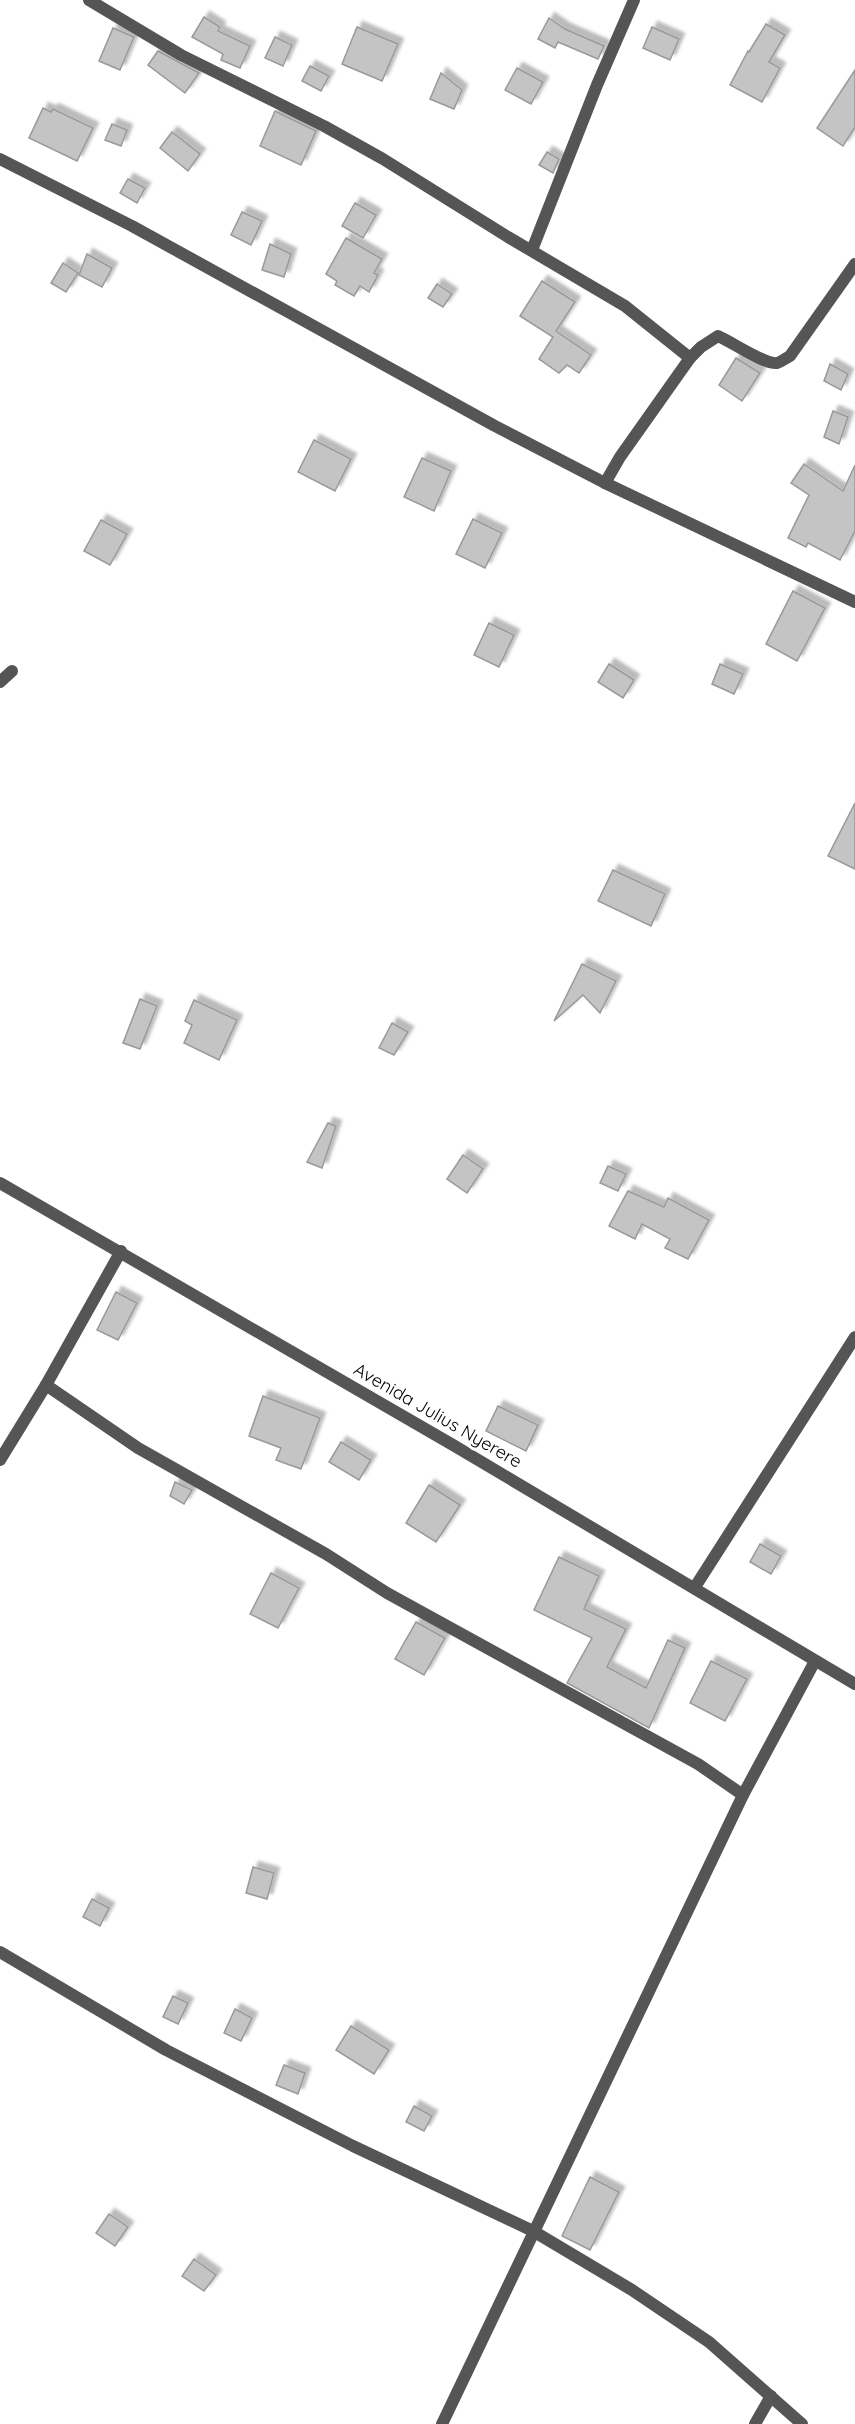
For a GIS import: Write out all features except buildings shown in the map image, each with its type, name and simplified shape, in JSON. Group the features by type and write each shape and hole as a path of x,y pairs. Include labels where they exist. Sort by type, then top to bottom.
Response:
{"street":[{"path":"89,0 181,55 324,126 383,159 625,306 690,358"},
{"path":"532,250 597,85 634,0"},
{"path":"0,159 132,226 495,426 605,483 855,602"},
{"path":"605,483 620,457 700,347 718,336 740,346 765,362 777,363 790,356 855,264"},
{"path":"0,682 12,671"},
{"name":"Avenida Julius Nyerere","path":"0,1183 121,1251 695,1587 855,1684"},
{"path":"0,1460 46,1385 121,1251"},
{"path":"695,1587 853,1344"},
{"path":"46,1385 138,1448 326,1554 387,1593 698,1764 743,1795"},
{"path":"442,2424 532,2231 743,1795 815,1661"},
{"path":"0,1952 166,2050 353,2146 532,2231 632,2290 709,2342 802,2424"},
{"path":"755,2424 771,2397"}]}
